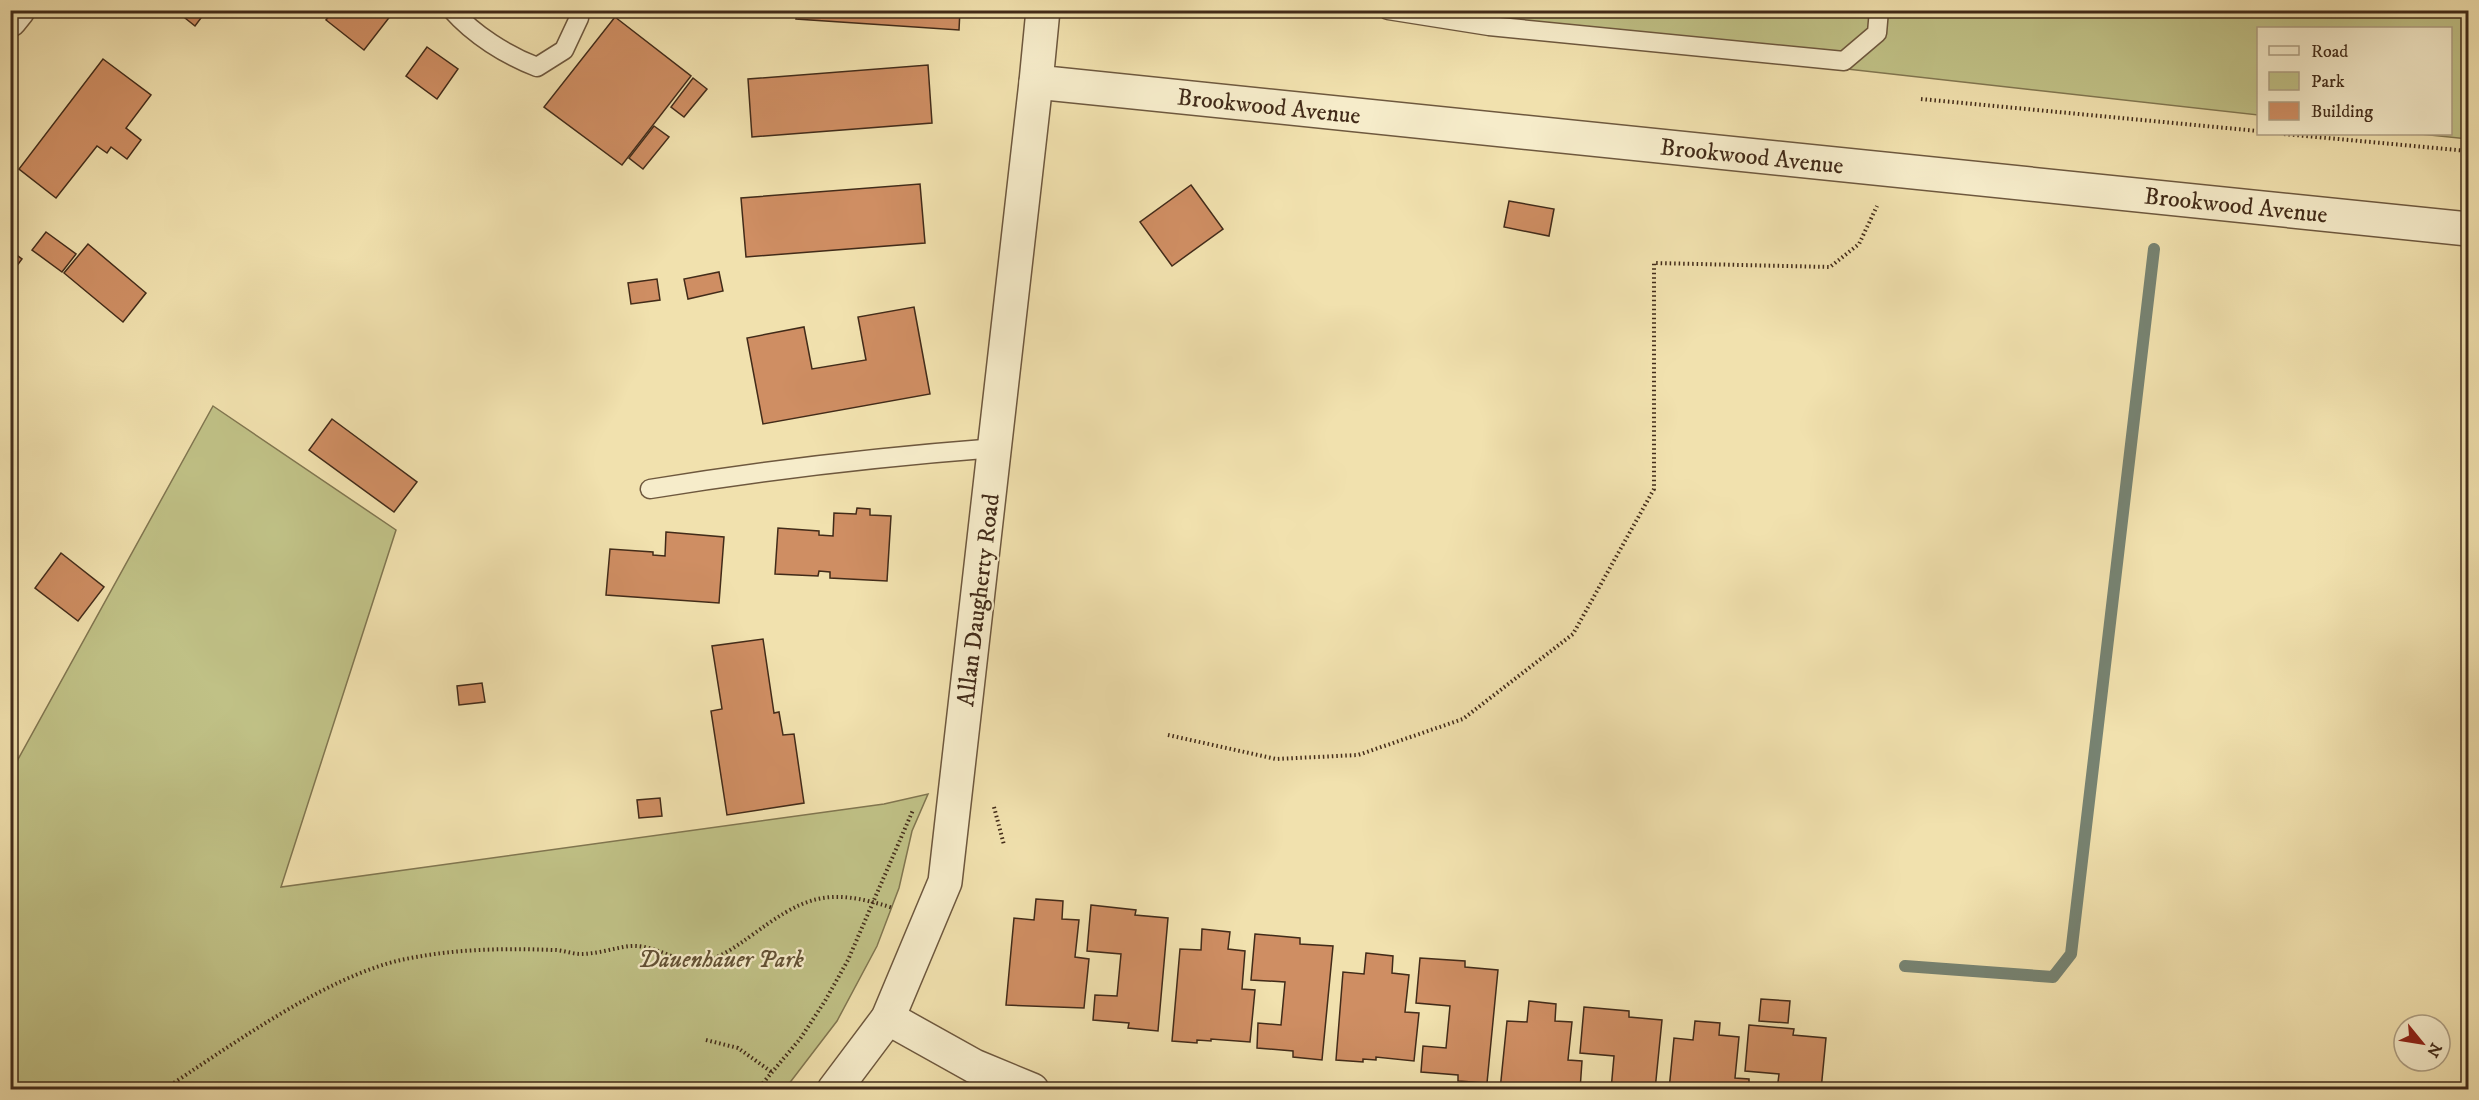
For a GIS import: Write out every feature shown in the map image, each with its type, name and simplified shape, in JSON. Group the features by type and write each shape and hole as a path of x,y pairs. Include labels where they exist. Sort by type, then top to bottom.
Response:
{"street":[{"path":"10,20 18,10"},
{"name":"Allan Daugherty Road","path":"834,1089 888,1018 945,882 996,448 1036,82 1041,12"},
{"name":"Brookwood Avenue","path":"1036,82 2469,229"},
{"path":"888,1018 974,1066 1032,1089"}],"lane":[{"path":"462,14 512,57 537,67 564,50 579,18 576,10"},
{"path":"1388,10 1489,18 1844,61 1877,33 1879,10"},
{"path":"650,489 757,471 882,456 996,448"}],"path":[{"path":"1921,99 2257,131"},
{"path":"2295,135 2469,151"},
{"path":"1168,735 1276,759 1358,755 1463,719 1573,634 1654,489 1654,263 1830,267 1859,244 1894,170"},
{"path":"757,1089 773,1073 825,1001 848,960 914,807"},
{"path":"163,1089 307,1000 350,978 399,961 486,948 558,950 580,954 642,946 689,962 705,961 728,950 787,910 805,902 823,897 844,896 873,902"},
{"path":"706,1040 738,1048 773,1073"}],"green space":[{"path":"1328,11 2468,11 2468,139 2430,135 2452,135 2452,27 2257,27 2257,115"},
{"name":"Dauenhauer Park","path":"213,406 396,530 281,887 884,804 928,794 912,831 899,888 877,946 837,1021 785,1089 11,1089 11,772"}],"building":[{"path":"175,10 207,10 195,26"},
{"path":"334,10 395,10 364,50 326,20"},
{"path":"797,10 960,10 959,30 796,19"},
{"path":"615,17 691,76 622,165 544,107"},
{"path":"427,47 458,69 437,99 406,76"},
{"path":"103,59 151,95 126,128 141,140 127,159 111,147 107,153 97,146 56,198 19,169"},
{"path":"928,65 932,123 752,137 748,79"},
{"path":"693,78 707,89 684,117 671,107"},
{"path":"654,126 669,137 643,169 629,158"},
{"path":"920,184 925,243 746,257 741,198"},
{"path":"1191,185 1223,229 1172,266 1140,222"},
{"path":"1509,201 1554,209 1549,236 1504,227"},
{"path":"46,232 76,254 62,272 32,250"},
{"path":"88,244 146,293 123,322 64,273"},
{"path":"10,250 22,259 10,275"},
{"path":"719,272 723,291 688,299 684,279"},
{"path":"657,279 660,300 631,304 628,283"},
{"path":"914,307 930,394 763,424 747,338 804,327 812,369 866,360 858,317"},
{"path":"332,419 417,482 394,512 309,450"},
{"path":"857,508 870,509 870,515 891,516 887,581 830,578 830,572 819,571 818,576 775,574 778,528 819,531 819,535 833,536 834,513 856,514"},
{"path":"666,532 724,537 719,603 606,595 610,549 653,552 653,555 665,556"},
{"path":"61,553 104,587 78,621 35,588"},
{"path":"763,639 774,713 779,712 783,735 794,734 804,803 727,815 711,711 722,709 712,646"},
{"path":"482,683 485,702 459,705 457,686"},
{"path":"660,798 662,816 639,818 637,800"},
{"path":"1036,899 1063,901 1062,919 1079,920 1075,957 1089,959 1084,1008 1006,1005 1014,918 1034,920"},
{"path":"1091,905 1136,910 1135,915 1168,918 1158,1031 1128,1028 1129,1023 1093,1020 1095,995 1117,996 1121,954 1087,951"},
{"path":"1202,929 1230,932 1228,949 1245,951 1242,989 1255,990 1250,1042 1211,1039 1211,1041 1197,1040 1197,1043 1172,1041 1180,949 1201,950"},
{"path":"1255,934 1300,938 1300,944 1333,946 1322,1060 1293,1057 1293,1051 1257,1048 1258,1023 1281,1025 1285,982 1251,980"},
{"path":"1366,953 1393,956 1392,973 1409,975 1405,1012 1419,1013 1414,1061 1376,1057 1376,1060 1363,1059 1363,1062 1336,1060 1343,972 1364,974"},
{"path":"1420,958 1465,961 1465,967 1498,970 1487,1083 1458,1081 1458,1075 1421,1072 1423,1046 1446,1048 1450,1006 1416,1003"},
{"path":"1761,999 1790,1001 1788,1023 1759,1021"},
{"path":"1529,1001 1556,1004 1555,1021 1572,1022 1568,1060 1582,1061 1580,1090 1500,1090 1507,1021 1527,1022"},
{"path":"1584,1007 1629,1011 1629,1017 1662,1020 1655,1090 1611,1090 1614,1056 1580,1053"},
{"path":"1695,1021 1720,1023 1719,1035 1739,1037 1735,1078 1749,1079 1749,1090 1669,1090 1674,1038 1693,1040"},
{"path":"1749,1025 1794,1029 1793,1035 1826,1038 1821,1090 1777,1090 1779,1074 1745,1071"}],"waterway":[{"path":"1905,966 2053,977 2071,954 2154,249"}]}
